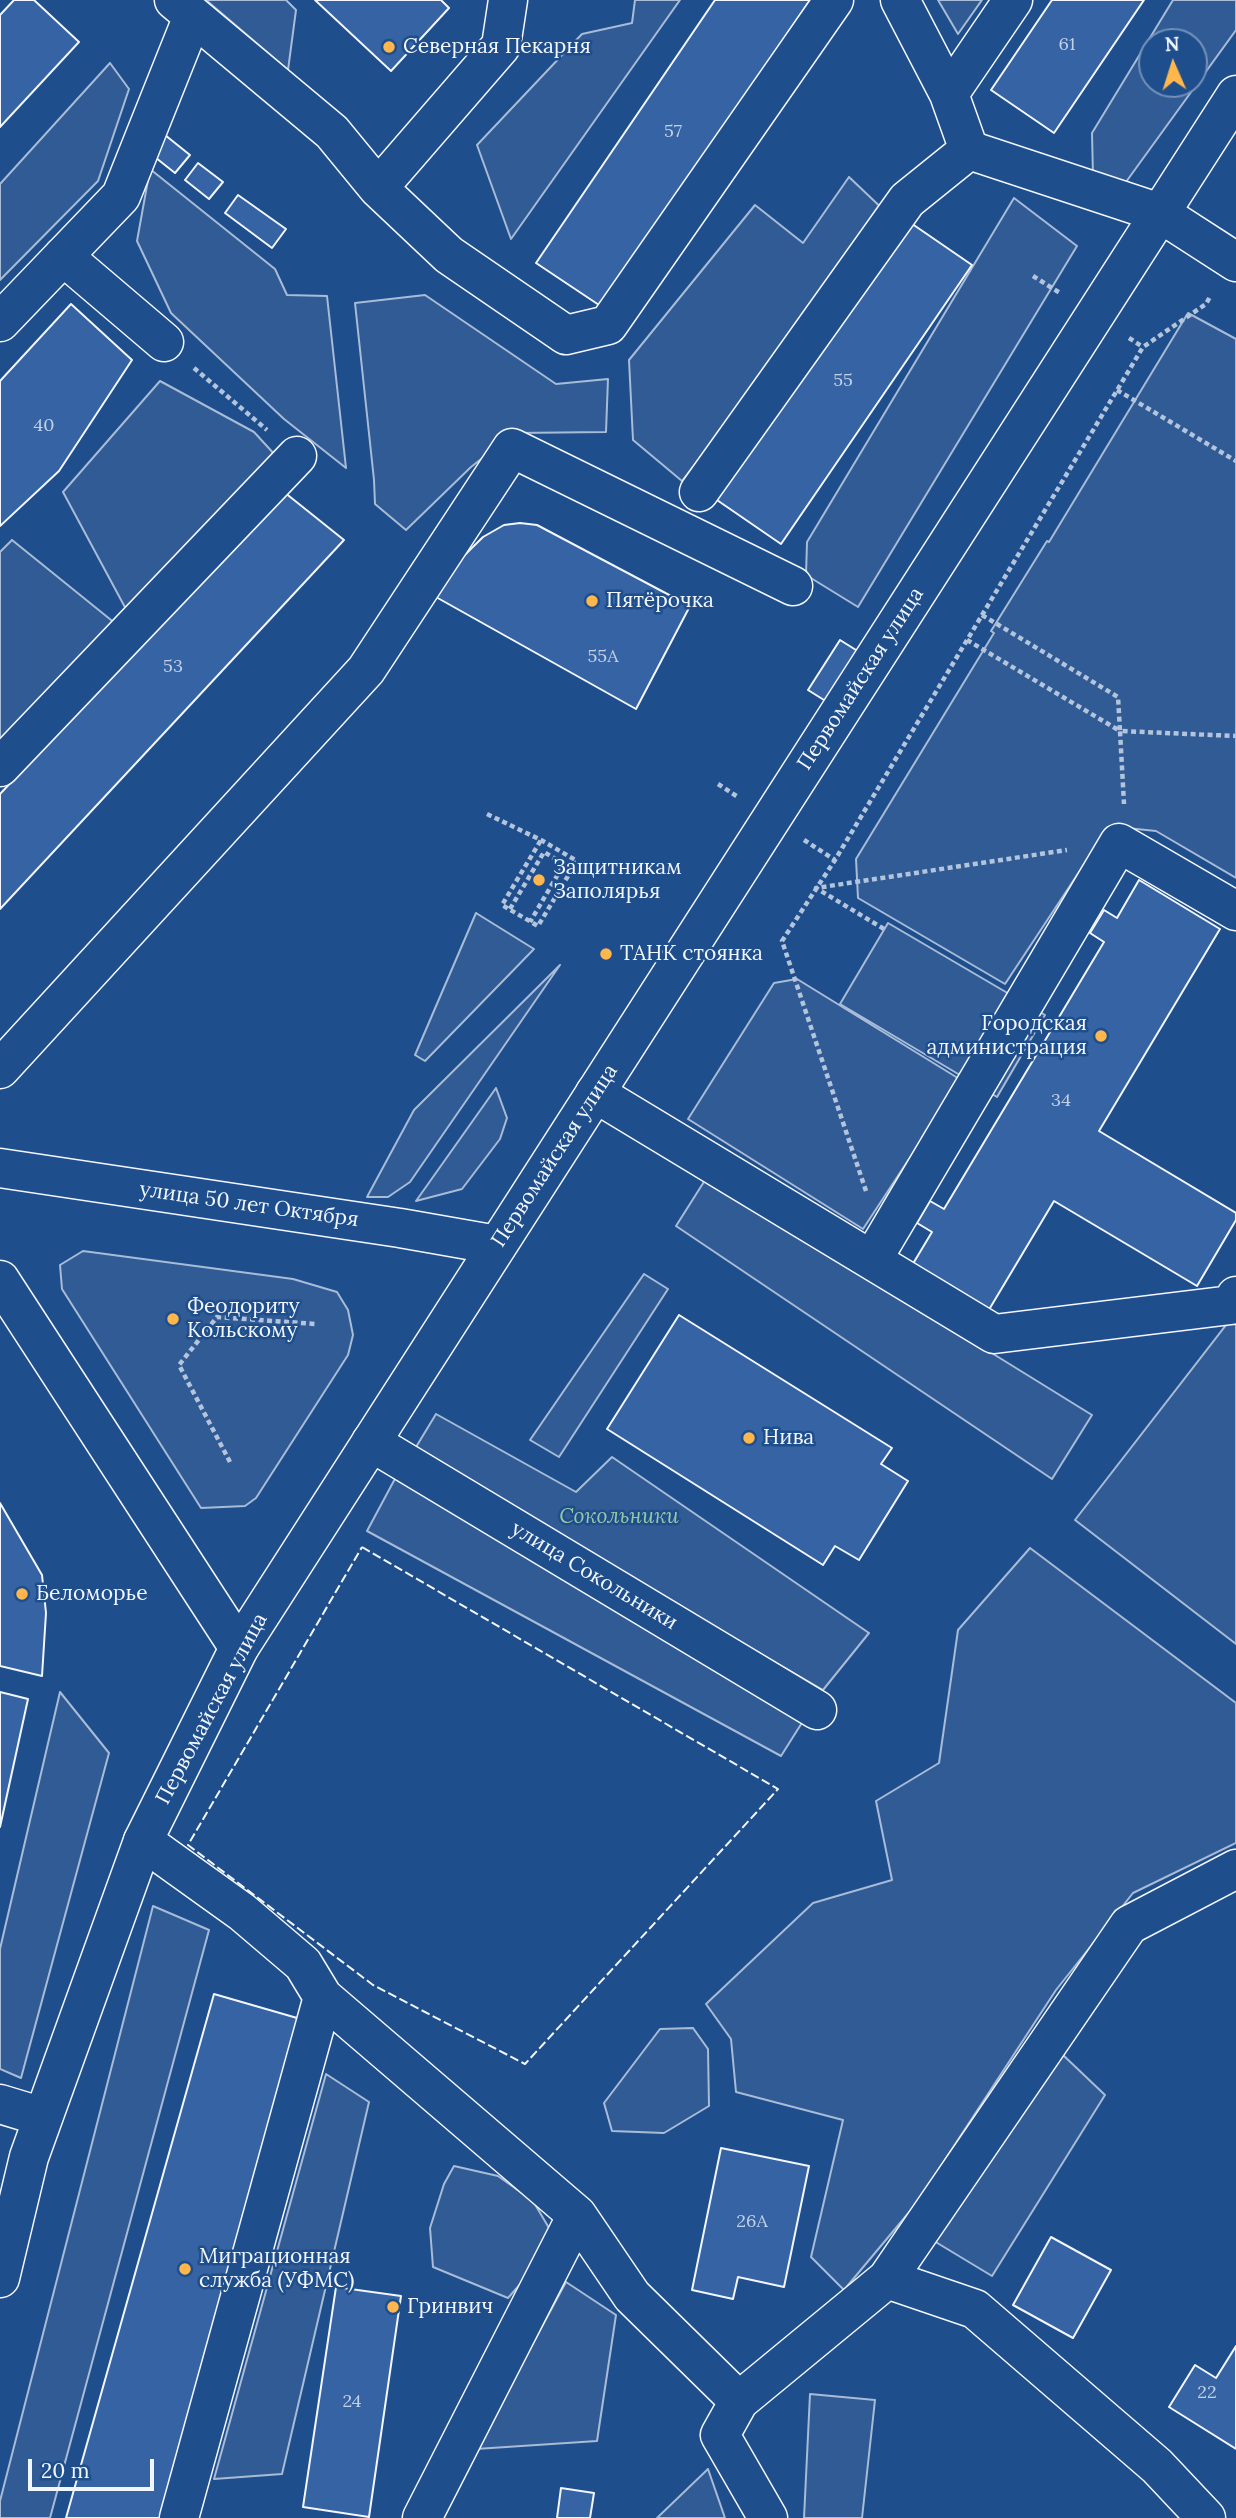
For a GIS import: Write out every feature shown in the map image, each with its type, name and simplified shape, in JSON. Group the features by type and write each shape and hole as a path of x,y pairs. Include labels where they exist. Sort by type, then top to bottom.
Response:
{"main road":[{"path":"378,188 501,46 508,0"},
{"path":"0,322 121,196 183,8 332,132 378,188 449,255 566,335 608,325 834,0"},
{"path":"900,0 948,94 969,150"},
{"path":"948,94 1013,0"},
{"name":"Первомайская улица","path":"0,2278 29,2157 143,1840 239,1648 1236,95"},
{"path":"969,150 1160,213 1234,261"},
{"path":"699,492 907,200 969,150"},
{"path":"63,257 164,342"},
{"path":"0,1069 366,670 512,448 793,586"},
{"path":"0,767 297,456"},
{"path":"877,1251 1119,843 1236,911"},
{"path":"595,1093 877,1251 994,1334 1231,1305 1236,1296"},
{"name":"улица 50 лет Октября","path":"0,1168 497,1245"},
{"path":"0,1280 239,1648"},
{"name":"улица Сокольники","path":"371,1443 817,1710"},
{"path":"143,1840 242,1912 303,1964 323,1997 577,2215 632,2295 738,2401"},
{"path":"768,2518 720,2435 738,2401 887,2279 1129,1925 1236,1869"},
{"path":"179,2518 323,1997"},
{"path":"0,2104 43,2118"},
{"path":"422,2518 577,2215"},
{"path":"887,2279 975,2309 1157,2466 1206,2518"},
{"path":"1230,2518 1236,2509"}],"path":[{"path":"877,1251 782,941 1143,347 1206,304 1234,261"},
{"path":"164,342 297,456"},
{"path":"1117,390 1236,461"},
{"path":"816,888 1119,843 1126,831 1118,697 982,615"},
{"path":"967,640 1120,731 1236,736"},
{"path":"488,814 541,840 578,861 538,926 502,905 541,840"},
{"path":"510,909 544,852 564,864 530,922"},
{"path":"816,888 884,929"},
{"path":"230,1462 179,1365 217,1317 316,1324"}],"shaded area":[{"path":"206,0 286,0 296,10 288,70"},
{"path":"635,0 680,0 511,239 477,145 582,34 632,23"},
{"path":"938,0 982,0 958,34"},
{"path":"1173,0 1236,0 1236,30 1208,69 1208,28 1156,28"},
{"path":"1138,57 1138,98 1187,98 1118,193 1093,177 1092,133"},
{"path":"110,63 129,89 98,181 0,280 0,184"},
{"path":"150,169 275,269 287,295 327,296 346,468 284,419 171,313 137,241"},
{"path":"849,177 889,215 682,481 633,440 629,360 755,205 803,243"},
{"path":"1014,198 1077,246 858,607 806,575 807,542"},
{"path":"425,295 556,384 608,379 606,432 514,433 471,467 406,530 375,504 355,303"},
{"path":"1188,313 1236,339 1236,878 1156,831 1117,827 1091,854 1005,984 858,898 856,859 994,633 991,631 1047,541 1049,542"},
{"path":"160,381 254,432 276,456 127,611 63,492"},
{"path":"12,540 116,624 0,739 0,552"},
{"path":"476,913 534,949 425,1061 415,1055"},
{"path":"888,923 1045,1015 997,1097 840,1004"},
{"path":"560,965 410,1182 388,1197 367,1197 414,1110"},
{"path":"797,979 961,1080 863,1229 688,1119 774,983"},
{"path":"496,1088 507,1118 500,1139 462,1189 416,1201"},
{"path":"707,1177 1092,1415 1052,1479 676,1226"},
{"path":"83,1251 293,1279 337,1292 348,1310 353,1335 348,1355 256,1498 245,1506 201,1508 62,1289 60,1265"},
{"path":"644,1274 668,1289 559,1457 530,1440"},
{"path":"1236,1312 1236,1644 1075,1520"},
{"name":"Сокольники","path":"436,1414 576,1492 612,1457 869,1633 823,1690 413,1452"},
{"name":"Сокольники","path":"397,1475 805,1718 781,1756 367,1531"},
{"path":"1030,1548 1236,1703 1236,1843 1133,1893 1056,1990 916,2204 844,2290 811,2257 843,2120 736,2092 731,2039 706,2004 813,1903 892,1880 876,1801 939,1763 958,1630"},
{"path":"60,1692 109,1753 21,2078 0,2069 0,1949"},
{"path":"153,1906 209,1930 50,2518 0,2518 0,2501"},
{"path":"693,2028 708,2049 709,2106 664,2133 612,2131 604,2103 660,2029"},
{"path":"1063,2055 1105,2095 992,2276 934,2241"},
{"path":"326,2074 369,2102 282,2474 214,2479"},
{"path":"454,2166 498,2176 533,2201 549,2228 537,2265 508,2298 433,2267 430,2228 444,2184"},
{"path":"566,2282 616,2315 597,2441 476,2449"},
{"path":"810,2394 875,2400 862,2518 804,2518"},
{"path":"708,2469 725,2518 657,2518"}],"building":[{"path":"14,0 34,0 79,42 0,127 0,15"},
{"name":"Северная Пекарня","path":"315,0 441,0 449,8 391,71"},
{"path":"715,0 810,0 602,307 536,263"},
{"path":"1052,0 1144,0 1054,133 991,90"},
{"path":"165,135 190,155 175,173 151,154"},
{"path":"198,163 223,182 209,199 185,180"},
{"path":"238,195 286,229 272,248 225,213"},
{"path":"905,219 972,265 781,544 714,498"},
{"path":"71,304 132,360 59,471 0,526 0,381"},
{"path":"284,492 344,540 0,909 0,794"},
{"path":"504,525 537,525 690,606 636,709 427,592 483,537"},
{"path":"840,640 864,655 832,705 808,690"},
{"name":"Городская администрация","path":"1139,880 1220,929 1099,1131 1236,1213 1236,1220 1197,1286 1054,1201 987,1313 911,1267 932,1232 917,1223 930,1201 944,1209 1104,942 1090,933 1104,910 1117,918"},
{"name":"Нива","path":"679,1315 892,1448 881,1464 908,1481 859,1560 835,1546 823,1565 607,1429"},
{"name":"Беломорье","path":"0,1503 42,1575 46,1613 42,1676 0,1666"},
{"path":"0,1692 28,1699 0,1827"},
{"name":"Миграционная служба (УФМС)","path":"214,1994 304,2020 163,2518 66,2518"},
{"path":"721,2148 809,2166 784,2287 738,2277 733,2299 692,2290"},
{"path":"1051,2237 1111,2270 1073,2338 1013,2305"},
{"path":"336,2287 401,2296 369,2517 303,2507"},
{"path":"1236,2346 1236,2449 1169,2407 1195,2365 1216,2378"},
{"path":"561,2488 594,2493 590,2518 557,2518"}],"fence":[{"path":"362,1547 778,1789 525,2064 373,1985 188,1845 362,1547"}],"place":[{"name":"Северная Пекарня","path":"389,47"},
{"name":"Пятёрочка","path":"592,601"},
{"name":"Защитникам Заполярья","path":"539,880"},
{"name":"ТАНК стоянка","path":"606,954"},
{"name":"Городская администрация","path":"1101,1036"},
{"name":"Феодориту Кольскому","path":"173,1319"},
{"name":"Нива","path":"749,1438"},
{"name":"Беломорье","path":"22,1594"},
{"name":"Миграционная служба (УФМС)","path":"185,2269"},
{"name":"Гринвич","path":"393,2307"}]}
